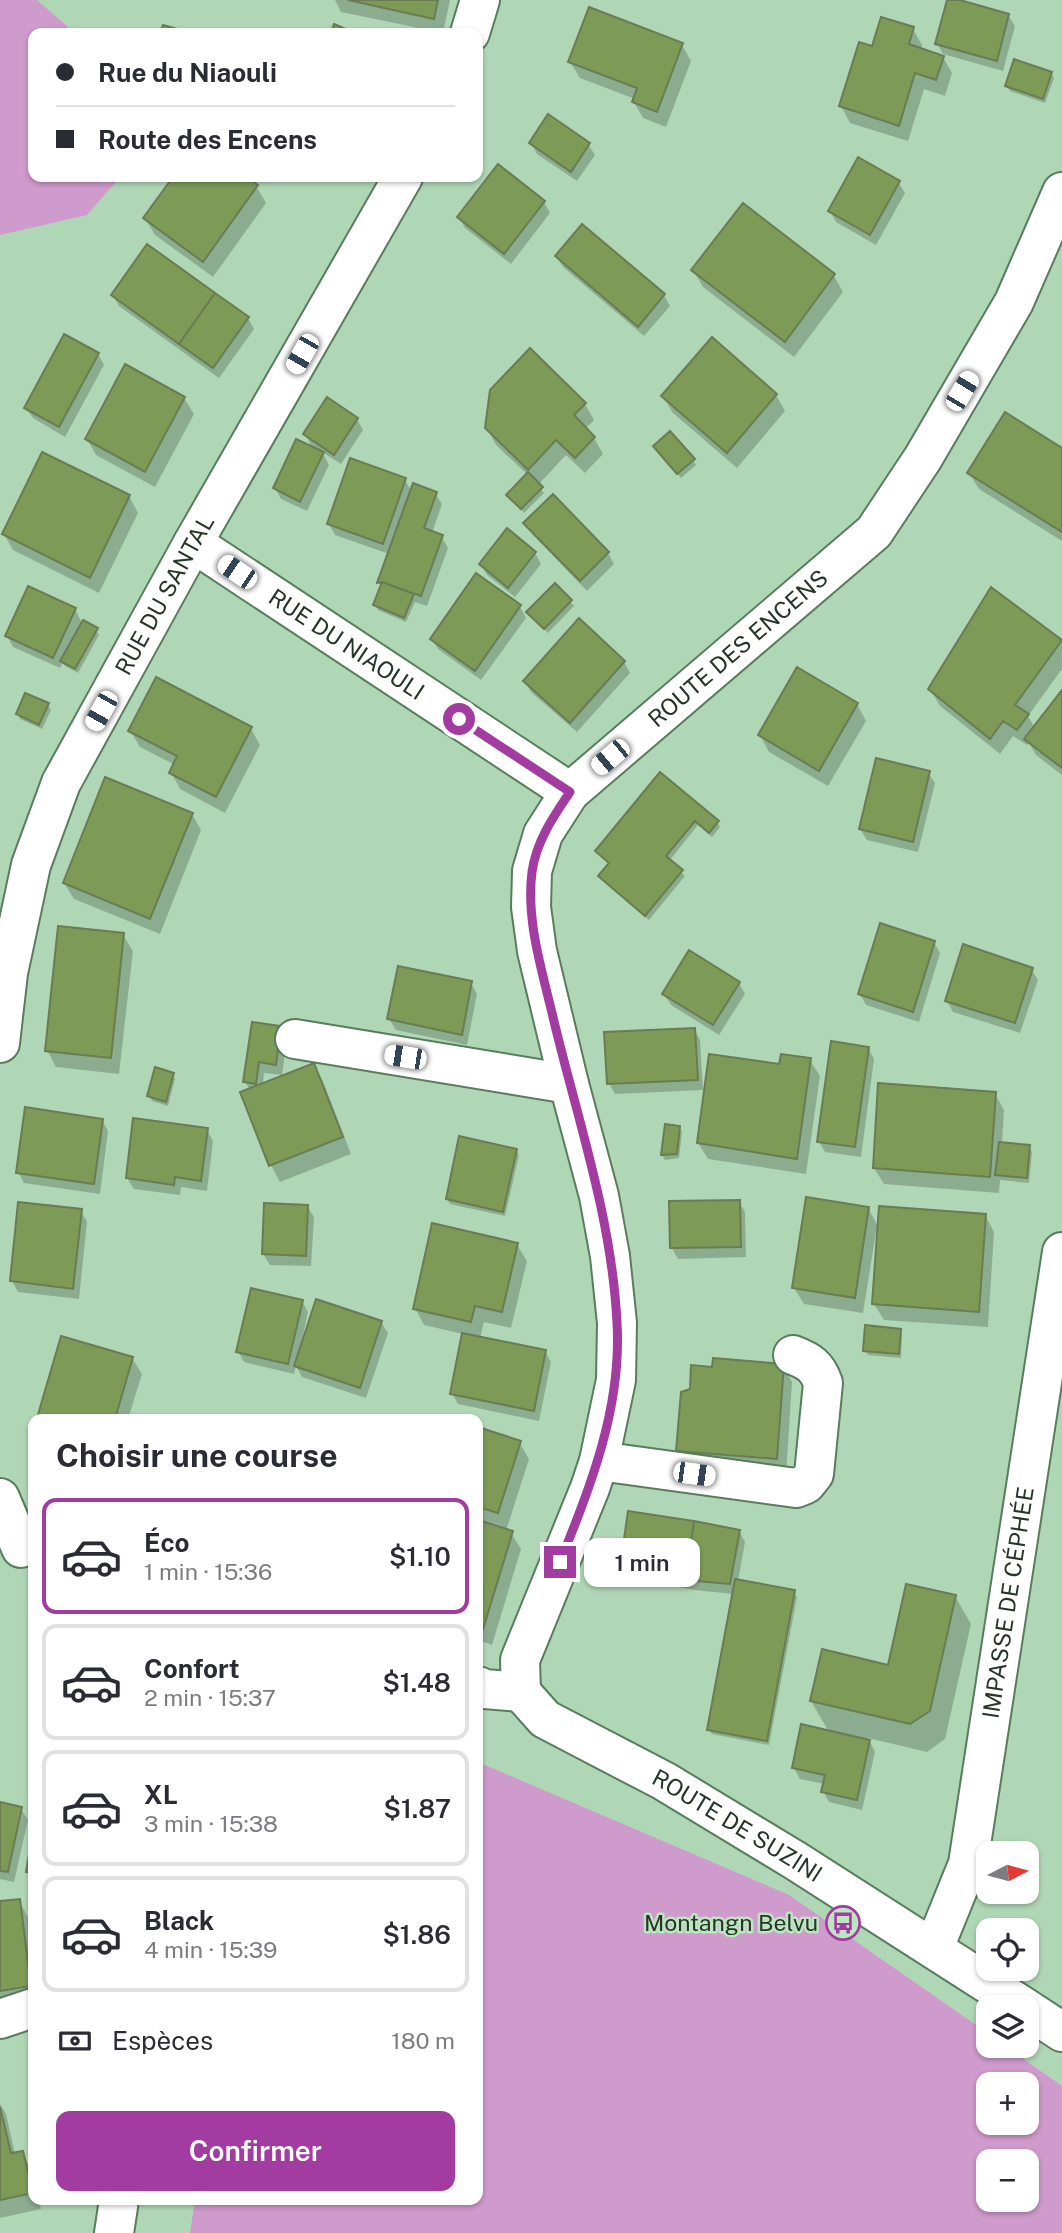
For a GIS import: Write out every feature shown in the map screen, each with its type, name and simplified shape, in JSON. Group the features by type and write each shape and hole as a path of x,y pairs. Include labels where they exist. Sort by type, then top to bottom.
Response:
{"street":[{"path":"472,28 480,0"},
{"name":"RUE DU SANTAL","path":"0,1043 8,973 32,865 61,783 193,543 400,182"},
{"name":"ROUTE DES ENCENS","path":"521,1692 520,1660 599,1461 616,1380 617,1323 610,1256 599,1196 537,951 531,907 532,871 543,834 570,792 874,532 923,458 1014,302 1062,191"},
{"name":"RUE DU NIAOULI","path":"193,543 570,792"},
{"path":"295,1039 569,1084"},
{"name":"IMPASSE DE CÉPHÉE","path":"934,1948 968,1864 1062,1252"},
{"path":"599,1461 796,1488 806,1484 814,1474 823,1383 819,1371 809,1361 793,1355"},
{"path":"0,1498 18,1556"},
{"path":"483,1688 521,1692"},
{"name":"ROUTE DE SUZINI","path":"521,1692 545,1719 664,1781 796,1861 1006,1995"},
{"path":"0,2019 28,2010"},
{"name":"ROUTE DE SUZINI","path":"1039,2017 1062,2032"},
{"path":"114,2233 118,2205"}],"shaded area":[{"path":"0,0 37,0 69,28 28,28 28,182 116,182 87,215 0,235"},
{"path":"483,1764 789,1895 976,2025 976,2058 1022,2058 1062,2086 1062,2233 190,2233 194,2205 483,2205"}],"building":[{"path":"348,0 438,0 434,19"},
{"path":"947,0 960,0 1009,14 997,61 935,44"},
{"path":"589,7 683,43 657,112 632,102 637,88 568,62"},
{"path":"881,17 914,27 909,44 944,56 936,80 915,73 899,126 839,106 859,42 872,46"},
{"path":"1014,59 1052,72 1043,99 1005,86"},
{"path":"548,114 590,143 571,172 529,143"},
{"path":"858,157 900,181 870,235 828,211"},
{"path":"498,164 545,201 504,254 457,217"},
{"path":"169,182 254,182 258,185 203,262 143,218"},
{"path":"743,203 835,274 785,342 691,270"},
{"path":"582,224 665,294 638,327 555,256"},
{"path":"147,244 215,293 179,344 111,295"},
{"path":"215,293 249,317 213,368 179,344"},
{"path":"64,334 99,353 59,427 24,408"},
{"path":"712,337 777,394 727,453 661,396"},
{"path":"530,348 586,403 574,415 595,437 575,458 556,440 528,470 485,428 490,390"},
{"path":"125,364 185,397 145,472 85,439"},
{"path":"327,397 358,418 334,455 303,434"},
{"path":"1005,412 1062,448 1062,532 967,473"},
{"path":"670,431 695,459 677,474 653,446"},
{"path":"296,439 324,452 300,502 273,488"},
{"path":"42,452 130,495 90,578 2,534"},
{"path":"350,458 406,478 383,544 327,524"},
{"path":"528,472 543,487 521,509 506,495"},
{"path":"413,483 437,492 424,528 443,535 421,596 382,582 377,583"},
{"path":"553,494 609,552 580,581 523,523"},
{"path":"507,528 536,552 508,588 479,564"},
{"path":"476,573 521,605 475,671 430,639"},
{"path":"382,582 414,594 404,618 373,605"},
{"path":"555,583 572,600 544,629 526,612"},
{"path":"28,586 76,608 53,658 5,636"},
{"path":"991,587 1062,640 1015,705 1029,714 1017,730 1003,721 990,739 928,689"},
{"path":"579,618 625,661 570,723 523,681"},
{"path":"83,620 98,628 75,669 60,661"},
{"path":"797,667 858,703 819,771 758,735"},
{"path":"156,677 252,727 216,797 169,773 177,756 128,731"},
{"path":"1062,690 1062,768 1024,739"},
{"path":"25,693 49,703 39,725 16,714"},
{"path":"876,758 930,771 913,842 859,829"},
{"path":"660,772 719,821 709,833 695,821 666,856 683,870 645,916 598,876 609,863 595,851"},
{"path":"105,777 193,813 150,919 63,883"},
{"path":"880,923 935,941 913,1012 858,994"},
{"path":"58,926 124,933 111,1058 45,1051"},
{"path":"963,944 1033,968 1015,1023 945,1001"},
{"path":"689,950 740,982 713,1025 662,994"},
{"path":"398,966 472,981 462,1035 387,1019"},
{"path":"252,1022 281,1026 276,1065 259,1062 256,1084 243,1082"},
{"path":"695,1028 698,1080 607,1084 604,1032"},
{"path":"831,1041 869,1047 855,1147 817,1142"},
{"path":"709,1054 779,1064 781,1054 811,1058 797,1159 697,1143"},
{"path":"314,1063 343,1137 269,1166 240,1092"},
{"path":"155,1067 174,1073 166,1102 147,1096"},
{"path":"878,1083 996,1092 990,1177 873,1168"},
{"path":"25,1107 103,1119 94,1184 16,1173"},
{"path":"133,1118 208,1128 201,1181 175,1177 174,1185 126,1178"},
{"path":"665,1124 680,1126 677,1154 661,1155"},
{"path":"459,1136 517,1149 503,1212 446,1199"},
{"path":"999,1142 1030,1145 1027,1178 995,1175"},
{"path":"806,1197 869,1207 855,1298 792,1288"},
{"path":"740,1200 741,1247 670,1248 669,1201"},
{"path":"18,1202 82,1209 73,1289 10,1281"},
{"path":"264,1203 308,1205 306,1256 262,1254"},
{"path":"879,1206 986,1214 979,1312 872,1304"},
{"path":"432,1223 518,1243 502,1312 475,1306 471,1322 413,1309"},
{"path":"251,1288 303,1300 288,1364 236,1352"},
{"path":"316,1299 382,1321 360,1388 294,1366"},
{"path":"865,1325 901,1329 899,1354 863,1351"},
{"path":"462,1333 546,1350 534,1411 450,1394"},
{"path":"61,1336 133,1357 116,1414 38,1414"},
{"path":"713,1358 784,1364 777,1459 676,1451 681,1392 690,1389 691,1365 712,1367"},
{"path":"483,1429 521,1441 498,1513 483,1508"},
{"path":"628,1511 694,1521 686,1580 620,1567"},
{"path":"694,1521 740,1530 730,1584 686,1580"},
{"path":"483,1522 513,1531 483,1629"},
{"path":"735,1579 795,1590 767,1741 707,1730"},
{"path":"906,1584 956,1595 930,1711 910,1724 810,1701 822,1649 888,1665"},
{"path":"801,1724 870,1740 857,1800 821,1792 825,1775 792,1768"},
{"path":"0,1802 22,1807 8,1872 0,1871"},
{"path":"20,1899 28,1962 28,1986 0,1991 0,1901"},
{"path":"0,2107 11,2153 23,2151 28,2172 28,2194 0,2200"}],"place":[{"name":"Montangn Belvu","path":"843,1923"}],"route":[{"path":"459,719 570,792 543,834 532,871 531,907 537,951 599,1196 610,1256 617,1323 616,1380 599,1461 560,1562"}]}
